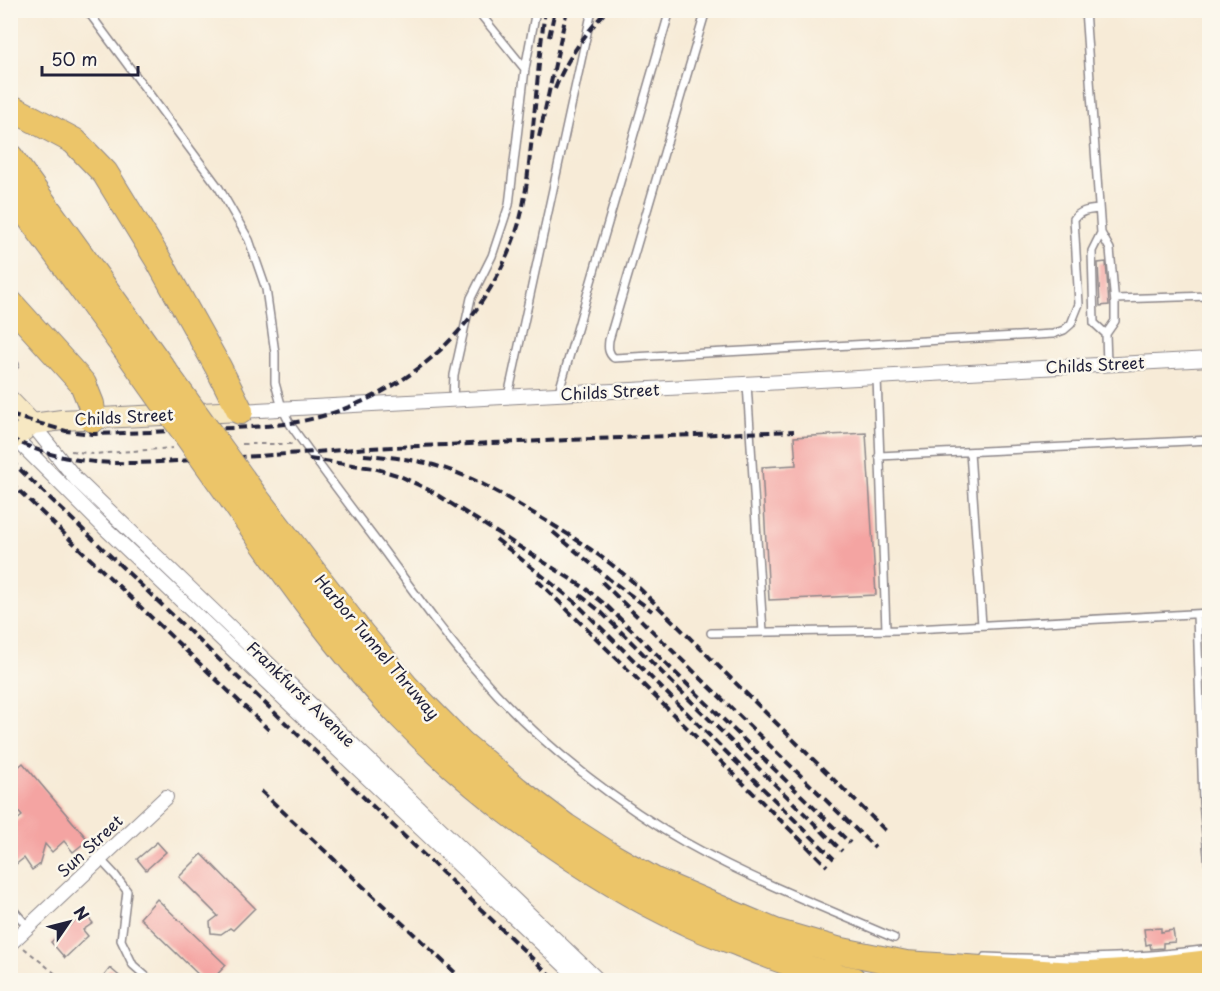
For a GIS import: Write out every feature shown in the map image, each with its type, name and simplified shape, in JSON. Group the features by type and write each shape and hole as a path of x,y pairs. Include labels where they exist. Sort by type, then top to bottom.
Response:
{"highway":[{"path":"10,107 74,141 105,173 159,261 240,411"},
{"name":"Harbor Tunnel Thruway","path":"10,157 128,337 244,499 406,687 462,744 558,821 611,856 655,881 775,932 837,951 891,949 930,967 1073,975 1209,963"},
{"name":"Harbor Tunnel Thruway","path":"10,190 128,337"},
{"path":"10,303 84,384 93,419"},
{"name":"Harbor Tunnel Thruway","path":"244,499 287,576 369,680 422,738 505,808 559,848 615,884 686,922 762,953 853,981"}],"main road":[{"name":"Frankfurst Avenue","path":"10,401 32,424"},
{"name":"Childs Street","path":"32,424 62,420 240,411"},
{"path":"13,436 32,424"}],"street":[{"name":"Childs Street","path":"240,411 1209,359"},
{"name":"Frankfurst Avenue","path":"32,424 76,479 598,981"},
{"name":"Frankfurst Avenue","path":"13,436 106,529 580,981"},
{"name":"Sun Street","path":"13,942 166,797"}],"lane":[{"path":"87,10 219,188 249,240 266,289 275,353 275,382 282,408 290,424 447,637 478,674 512,710 570,762 625,804 713,858 771,885 891,949 929,958"},
{"path":"477,10 525,69"},
{"path":"453,399 454,375 471,298 492,256 508,205 525,69 536,10"},
{"path":"508,396 592,10"},
{"path":"558,395 670,10"},
{"path":"706,10 609,340 608,349 611,356 615,358 1053,334 1064,330 1071,324 1079,304 1074,219 1083,211 1099,209"},
{"path":"1085,10 1101,233 1110,249 1115,299 1115,321 1106,334 1107,364"},
{"path":"1101,233 1092,251 1094,323 1106,334"},
{"path":"1115,299 1209,297"},
{"path":"877,377 886,630"},
{"path":"747,384 763,632"},
{"path":"879,456 1209,440"},
{"path":"970,452 982,625"},
{"path":"711,633 886,630 1209,613"},
{"path":"1197,614 1203,802 1209,877"},
{"path":"100,859 127,891 121,940 133,965 150,981"},
{"path":"10,906 28,927"},
{"path":"982,956 1081,959 1121,970 1161,956 1209,949"}],"path":[{"path":"13,942 63,981"}],"building":[{"path":"1106,262 1109,305 1100,306 1098,263"},
{"path":"866,433 876,595 769,600 762,467 796,465 794,437"},
{"path":"23,763 88,840 73,852 64,841 52,852 45,844 39,865 32,870 24,858 10,869 10,826 22,816 10,802 10,774"},
{"path":"157,842 166,852 146,870 137,859"},
{"path":"202,854 255,908 233,930 230,928 221,934 211,933 210,922 218,916 179,877"},
{"path":"157,899 226,965 211,981 205,981 140,918"},
{"path":"84,913 93,923 83,930 88,936 65,958 51,942"},
{"path":"1161,928 1161,932 1173,930 1175,942 1163,943 1163,948 1151,949 1150,944 1146,945 1144,929"},
{"path":"110,968 125,981 100,981"}],"railway":[{"path":"10,415 66,431 93,434 276,425 315,418 351,406 384,391 415,371 443,348 468,321 489,291 506,258 519,223 528,175 545,10"},
{"path":"549,37 555,10"},
{"path":"539,137 567,10"},
{"path":"555,89 577,47 607,10"},
{"path":"10,438 35,449 83,461 132,463 369,448 794,431"},
{"path":"364,455 422,462 463,475 506,497 594,552 632,581 888,833"},
{"path":"309,459 374,468 400,476 431,491 585,588 607,606 850,843"},
{"path":"10,460 555,980"},
{"path":"10,482 269,730"},
{"path":"553,532 609,579 652,611"},
{"path":"496,539 575,602 834,859"},
{"path":"537,580 827,866"},
{"path":"602,582 875,848"},
{"path":"580,595 601,612 842,851"},
{"path":"261,791 463,980"}]}
